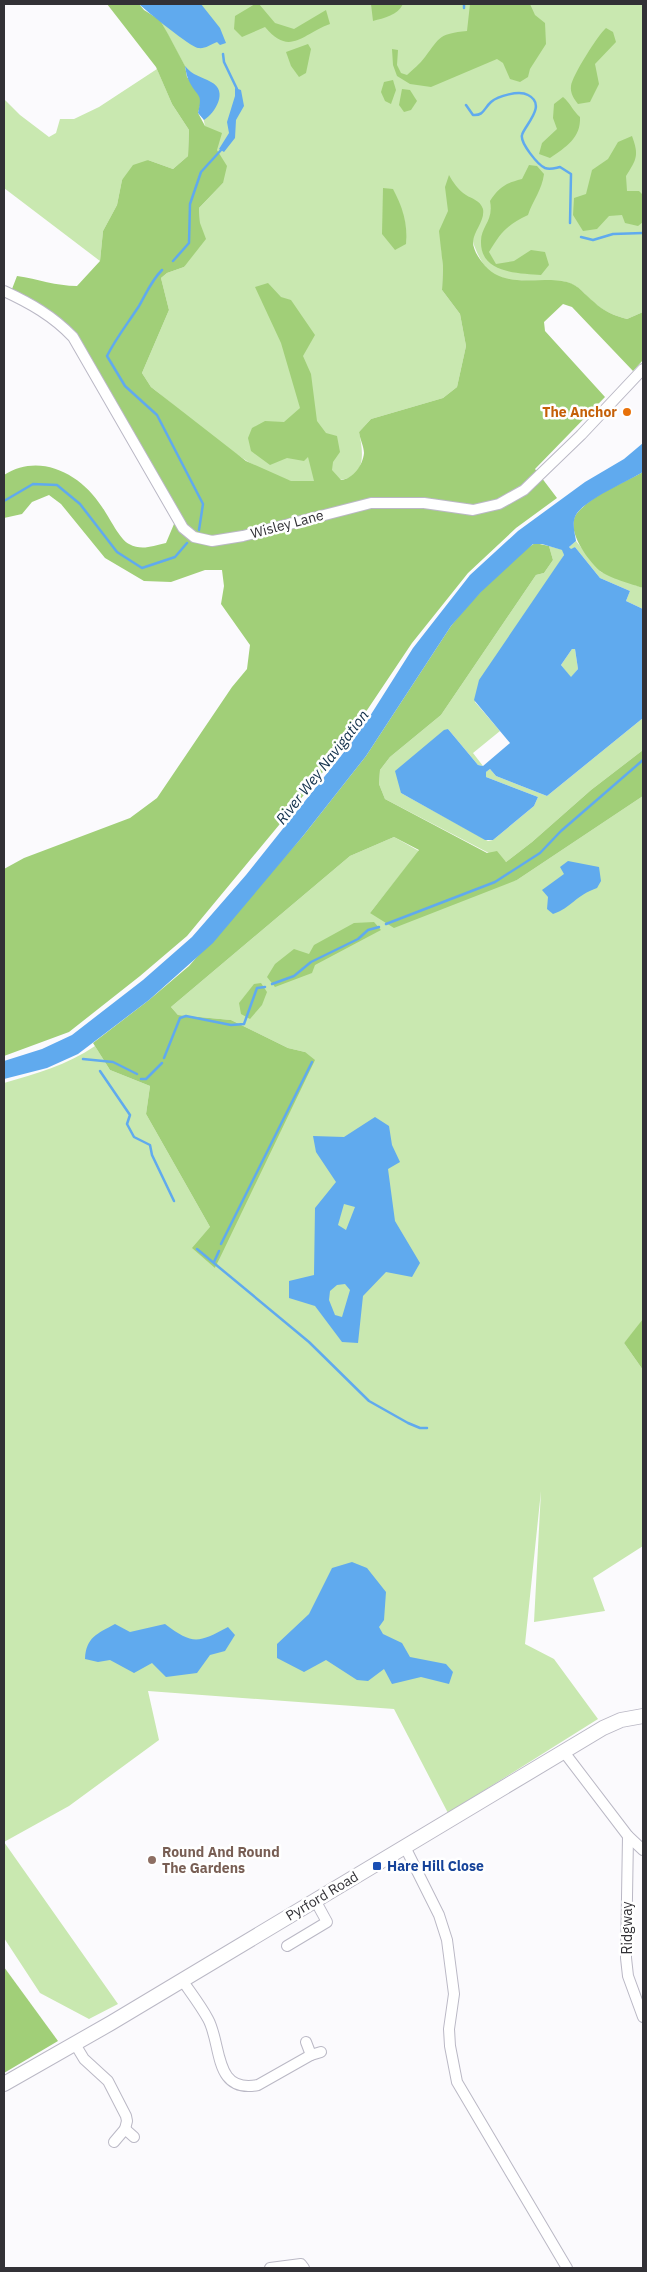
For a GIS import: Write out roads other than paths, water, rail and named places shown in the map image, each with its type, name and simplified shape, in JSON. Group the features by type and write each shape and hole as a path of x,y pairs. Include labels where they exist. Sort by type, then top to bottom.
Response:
{"street":[{"name":"Wisley Lane","path":"4,291 52,317 73,338 183,528 194,537 212,541 243,536 371,503 424,502 473,510 500,504 524,490 581,435 643,369"},
{"name":"Pyrford Road","path":"4,2084 75,2044 564,1752 620,1720 643,1716"},
{"path":"564,1752 628,1836 643,1850"},
{"name":"Ridgway","path":"628,1836 626,1958 628,1976 643,2017"},
{"path":"405,1847 440,1915 447,1940 454,1994 449,2029 450,2046 457,2082 567,2268"},
{"path":"288,1946 327,1922 315,1900"},
{"path":"182,1980 208,2019 222,2069 238,2084 251,2087 258,2085 316,2054 306,2042"},
{"path":"75,2044 84,2059 110,2084 126,2116 125,2129 114,2142"},
{"path":"125,2129 134,2137"},
{"path":"270,2268 301,2264 304,2268"}],"water":[{"path":"139,4 201,4 220,28 226,43 220,45 217,42 203,48 198,48 168,28"},
{"path":"185,66 194,74 211,82 219,91 220,96 216,107 204,120 198,113 200,99 189,81"},
{"path":"235,88 241,90 244,106 236,120 235,138 224,152 219,149 229,133 227,122 235,96"},
{"path":"643,443 643,472 605,492 579,511 574,523 576,541 569,547 571,549 575,547 600,578 630,591 626,601 643,609 643,718 547,796 496,776 490,769 486,772 486,777 538,797 534,806 493,840 485,840 401,793 395,771 444,730 448,729 478,765 483,766 510,743 474,700 479,680 564,555 562,550 542,544 533,544 481,592 451,626 366,756 303,836 213,943 149,1000 78,1054 47,1068 4,1079 4,1061 42,1049 72,1035 143,980 192,937 246,875 348,747 413,648 470,575 518,531 585,482 624,459","holes":["572,649 575,649 578,669 571,677 561,665"]},
{"path":"568,861 599,867 601,881 597,888 553,914 547,909 548,897 542,890 564,874 560,867"},
{"path":"375,1117 389,1126 392,1145 400,1162 388,1169 395,1221 420,1263 412,1277 386,1272 363,1296 358,1343 342,1342 315,1306 289,1298 289,1281 314,1275 315,1208 336,1182 316,1152 313,1136 344,1137","holes":["344,1204 355,1207 346,1230 338,1225","345,1284 350,1290 342,1317 335,1315 329,1300 330,1291 337,1285"]},
{"path":"352,1562 367,1568 386,1592 384,1620 379,1627 383,1634 402,1643 410,1657 446,1664 453,1672 449,1684 421,1677 392,1684 384,1669 368,1681 357,1680 326,1660 304,1672 277,1658 277,1644 309,1614 332,1568"},
{"path":"115,1624 130,1632 165,1624 182,1636 196,1639 202,1639 228,1627 235,1635 225,1651 210,1655 197,1673 166,1677 152,1663 134,1673 110,1660 98,1662 85,1659 90,1641"}],"waterway":[{"path":"223,54 224,62 237,89"},
{"path":"466,105 473,115 477,115 482,113 491,102 503,96 519,93 534,99 536,104 535,110 522,135 522,139 530,153 542,166 549,169 560,167 571,174 570,223"},
{"path":"173,261 189,243 190,204 201,172 222,149"},
{"path":"581,237 593,240 613,234 643,233"},
{"path":"162,270 107,356 125,386 157,415 203,504 199,530"},
{"path":"4,501 33,484 57,485 80,504 117,552 142,568 175,557 187,543"},
{"path":"386,924 495,882 540,853 561,831 643,760"},
{"path":"272,984 294,976 311,962 358,939 368,930 379,927"},
{"path":"164,1058 180,1018 186,1016 231,1025 244,1024 257,988 265,987"},
{"path":"83,1059 113,1062 137,1074"},
{"path":"221,1244 312,1062"},
{"path":"141,1079 146,1079 162,1063"},
{"path":"100,1071 130,1115 127,1124 134,1137 150,1145 152,1155 174,1201"},
{"path":"197,1249 309,1342 369,1401 408,1423 420,1428 427,1428"},
{"path":"214,1262 219,1251"}],"place":[{"name":"The Anchor","path":"627,412"},
{"name":"Round And Round The Gardens","path":"152,1860"},
{"name":"Hare Hill Close","path":"377,1866"}],"water label":[{"name":"River Wey Navigation","path":"322,767"}]}
